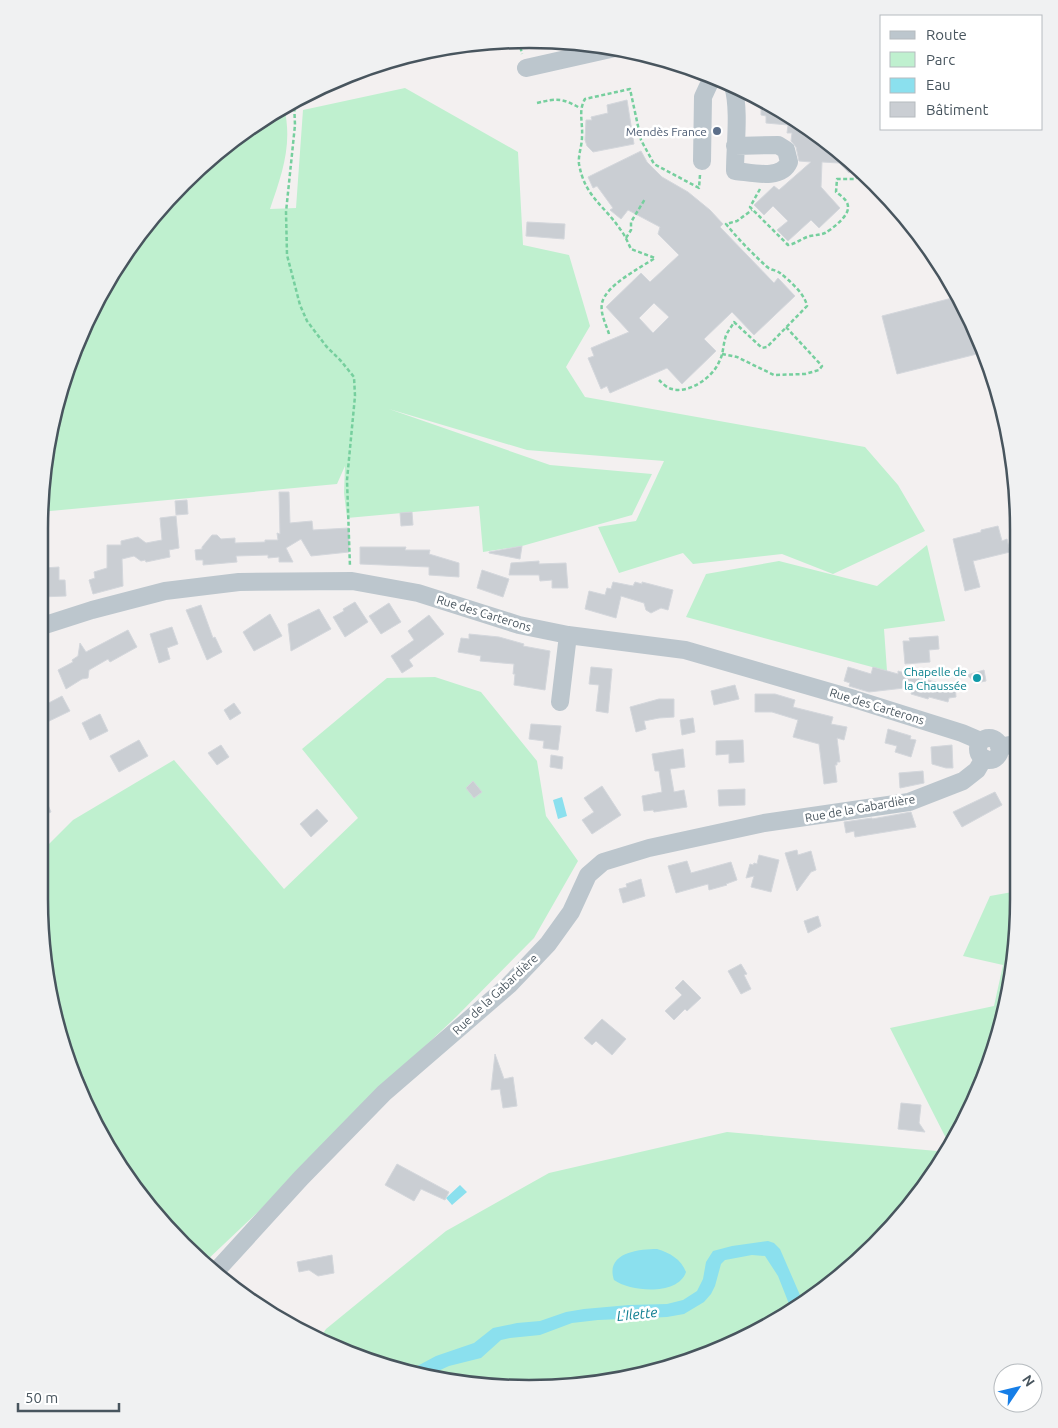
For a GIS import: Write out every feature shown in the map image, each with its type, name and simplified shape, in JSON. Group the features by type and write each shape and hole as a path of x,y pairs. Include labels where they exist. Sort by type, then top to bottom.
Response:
{"street":[{"path":"526,68 595,52"},
{"path":"702,161 703,97 710,83"},
{"path":"735,94 735,171 766,174 782,170 787,166 786,150 778,145 735,146"},
{"name":"Rue des Carterons","path":"48,624 92,610 165,591 238,582 352,581 418,593 518,625 568,635 685,650 854,699 962,733 976,740 982,751"},
{"path":"560,702 568,635"},
{"name":"Rue des Carterons","path":"982,751 982,740 989,738 996,740 999,747 1010,745"},
{"name":"Rue de la Gabardière","path":"220,1267 301,1178 384,1093 490,1002 541,951 571,912 588,875 604,862 649,848 764,824 909,802 964,780 977,770 982,751"}],"path":[{"path":"609,334 602,310 602,302 607,294 633,271 655,258 631,249 621,229 598,205 585,186 579,162 582,140 580,108 585,99 630,89 641,140 654,164 698,188 702,161"},
{"path":"537,103 555,99 566,100 580,108"},
{"path":"294,109 286,212 288,255 300,305 307,322 354,377 356,396 347,480 352,581"},
{"path":"766,174 750,207 788,245 809,236 823,234 848,211 847,202 836,192 837,179 854,179 857,177"},
{"path":"626,238 631,230 631,222 645,199"},
{"path":"658,380 672,389 683,389 693,386 713,372 718,365 727,333 734,322 762,348 766,347 807,306 806,301 778,271 769,269 726,224 737,221 752,210"},
{"path":"722,354 738,357 774,376 790,376 819,370 822,366 786,327"}],"green space":[{"path":"405,88 518,152 523,245 569,255 590,326 566,367 585,397 865,447 898,485 925,531 833,574 782,554 693,564 683,553 619,573 598,527 636,521 664,461 527,450 389,409 550,465 652,474 632,515 522,546 483,552 479,506 347,518 344,493 345,466 337,484 49,511 52,466 57,435 73,374 97,316 129,261 167,212 212,167 236,147 285,114 287,134 285,159 270,209 296,208 303,110"},
{"path":"927,545 945,621 884,629 887,671 686,617 706,574 779,561 877,586"},
{"path":"435,677 481,692 537,761 546,816 578,861 534,938 456,1017 352,1115 260,1210 209,1258 167,1216 129,1167 97,1112 84,1083 64,1024 52,962 49,930 48,845 73,820 174,760 284,889 358,818 302,749 387,678"},
{"path":"1010,892 1009,930 1001,993 985,1054 961,1112 946,1139 890,1028 994,1006 1003,965 963,956 990,896"},
{"path":"727,1132 939,1151 911,1192 891,1216 846,1261 822,1281 770,1316 742,1331 684,1355 654,1364 592,1376 529,1380 498,1379 466,1376 404,1364 374,1355 323,1334 326,1329 446,1231 549,1173"}],"water":[{"path":"562,797 567,816 558,819 553,800"},
{"path":"460,1185 467,1192 452,1205 446,1198"},
{"name":"L'Ilette","path":"768,1241 774,1243 780,1249 801,1296 789,1304 778,1276 765,1256 752,1255 725,1260 721,1264 711,1294 704,1302 684,1314 667,1317 572,1323 540,1335 501,1340 481,1358 449,1366 437,1371 416,1367 436,1356 474,1343 493,1328 540,1321 566,1312 584,1309 667,1304 683,1300 697,1291 703,1279 706,1262 713,1251 732,1246"},
{"path":"657,1249 671,1255 681,1263 686,1272 681,1280 674,1285 653,1290 631,1287 614,1280 612,1271 614,1264 619,1258 625,1254 641,1250"}],"building":[{"path":"627,100 634,144 593,152 587,146 585,140 586,120 592,120 591,117 608,113 607,105"},
{"path":"761,107 797,129 851,172 849,173 839,163 822,162 821,187 840,208 819,228 811,220 788,241 777,230 788,221 773,206 764,215 754,205 774,186 779,190 811,162 799,161 796,147 791,141 792,133 787,133 788,125 766,123 766,116 761,115"},
{"path":"641,151 647,162 662,177 688,192 710,210 723,224 720,227 774,283 778,278 795,296 754,335 732,312 704,339 716,351 682,384 667,368 610,393 607,386 601,389 588,358 594,356 591,348 629,332 606,307 641,273 650,282 679,255 658,234 660,227 628,210 621,219 610,210 613,208 597,186 593,188 588,177","holes":["654,303 669,317 653,333 639,318"]},
{"path":"527,222 565,224 564,239 526,236"},
{"path":"951,298 977,354 897,374 882,316"},
{"path":"279,492 289,492 290,523 312,521 313,530 349,528 349,552 311,556 301,539 286,548 293,562 279,562 279,557 268,558 268,555 236,556 237,562 203,565 203,560 196,560 195,550 202,549 212,535 217,535 221,539 235,538 235,543 278,540 277,533 280,534"},
{"path":"187,500 188,514 176,515 175,501"},
{"path":"412,512 413,525 401,526 400,513"},
{"path":"176,516 179,548 169,550 170,557 146,562 134,556 122,559 123,586 93,594 89,580 95,578 94,572 107,568 107,545 121,545 121,541 138,537 146,543 162,540 160,518"},
{"path":"998,526 1002,541 1007,539 1010,552 973,561 980,587 965,591 953,539"},
{"path":"522,546 520,559 489,553 489,552"},
{"path":"360,547 406,547 405,550 430,550 429,554 459,563 459,577 429,575 429,567 360,564"},
{"path":"539,561 539,564 566,563 568,588 552,588 552,580 540,581 539,575 509,575 511,563"},
{"path":"59,567 59,580 65,580 66,596 48,597 48,568"},
{"path":"482,570 509,579 503,597 477,588"},
{"path":"613,582 633,586 635,582 642,584 642,582 673,590 668,610 661,608 651,613 646,610 644,603 621,596 616,618 585,609 589,591 605,595 607,588 611,589"},
{"path":"355,602 368,622 345,637 333,617"},
{"path":"389,603 401,622 381,634 369,616"},
{"path":"201,605 213,638 215,637 222,652 207,660 186,610"},
{"path":"319,609 331,629 291,651 288,624"},
{"path":"270,614 282,636 254,651 243,632"},
{"path":"429,615 444,634 409,660 413,666 402,673 391,656 414,640 408,631"},
{"path":"172,627 178,644 167,648 170,659 159,663 150,634"},
{"path":"128,630 137,647 110,662 108,659 89,670 88,678 82,679 66,689 58,670 73,662 72,660 78,656 80,643 86,652"},
{"path":"469,634 499,637 524,644 523,646 550,651 545,690 514,685 514,664 480,661 481,656 458,652 461,638 469,639"},
{"path":"938,636 939,649 929,650 930,662 905,664 903,641 910,641 909,638"},
{"path":"591,667 612,669 608,713 596,711 599,685 589,684"},
{"path":"848,667 871,674 873,667 898,674 898,671 942,684 955,683 956,697 949,698 948,702 929,697 928,699 911,694 913,687 869,692 849,686 850,683 844,681"},
{"name":"Chapelle de la Chaussée","path":"984,670 986,681 976,683 967,675"},
{"path":"735,685 739,699 714,705 711,691"},
{"path":"755,694 775,694 795,700 793,707 833,717 831,724 847,727 844,740 837,738 840,762 837,762 837,765 835,765 837,782 824,784 819,744 793,737 798,720 772,712 755,712"},
{"path":"62,696 70,711 48,722 48,703"},
{"path":"659,699 674,699 674,717 644,721 646,729 636,732 630,707"},
{"path":"234,703 241,713 230,720 224,710"},
{"path":"100,714 108,731 90,740 82,723"},
{"path":"693,718 695,732 682,735 680,720"},
{"path":"531,724 561,726 558,750 543,748 544,741 529,739"},
{"path":"888,729 911,736 910,739 916,740 911,757 895,752 897,746 885,743"},
{"path":"139,740 148,756 119,772 110,756"},
{"path":"743,740 744,762 729,763 729,754 716,755 716,741"},
{"path":"221,745 229,757 217,765 208,753"},
{"path":"952,745 953,768 932,764 931,747"},
{"path":"683,749 685,767 670,769 674,792 684,790 687,807 654,812 653,810 644,811 642,796 662,792 659,771 655,771 652,754"},
{"path":"551,755 563,757 562,769 550,767"},
{"path":"923,771 924,783 900,788 899,773"},
{"path":"473,781 482,792 474,798 466,788"},
{"path":"602,786 621,815 592,834 582,820 594,812 584,798"},
{"path":"745,789 745,805 719,806 718,790"},
{"path":"995,792 1002,805 962,827 953,812"},
{"path":"317,809 328,821 311,837 300,824"},
{"path":"911,812 916,827 855,837 854,831 846,833 844,822"},
{"path":"797,850 798,855 811,851 816,870 811,872 797,891 785,853"},
{"path":"759,855 779,860 771,892 751,887 754,876 746,878 750,864 757,864"},
{"path":"687,861 691,873 731,862 737,880 709,890 708,884 676,893 668,866"},
{"path":"641,879 645,896 623,903 619,889 627,887 626,884"},
{"path":"818,916 821,926 808,933 804,921"},
{"path":"741,964 747,974 744,975 751,989 741,994 728,971"},
{"path":"683,980 701,998 687,1011 685,1009 674,1020 665,1011 682,995 675,988"},
{"path":"602,1019 626,1039 612,1055 596,1041 592,1045 584,1038"},
{"path":"495,1054 504,1079 513,1077 517,1106 503,1108 500,1089 491,1090"},
{"path":"901,1103 921,1105 919,1123 925,1132 898,1129"},
{"path":"397,1164 449,1192 445,1200 421,1189 414,1201 385,1185"},
{"path":"332,1255 334,1273 318,1276 309,1270 299,1272 297,1262"}],"place":[{"name":"Mendès France","path":"717,131"},
{"name":"Chapelle de la Chaussée","path":"977,678"}]}
